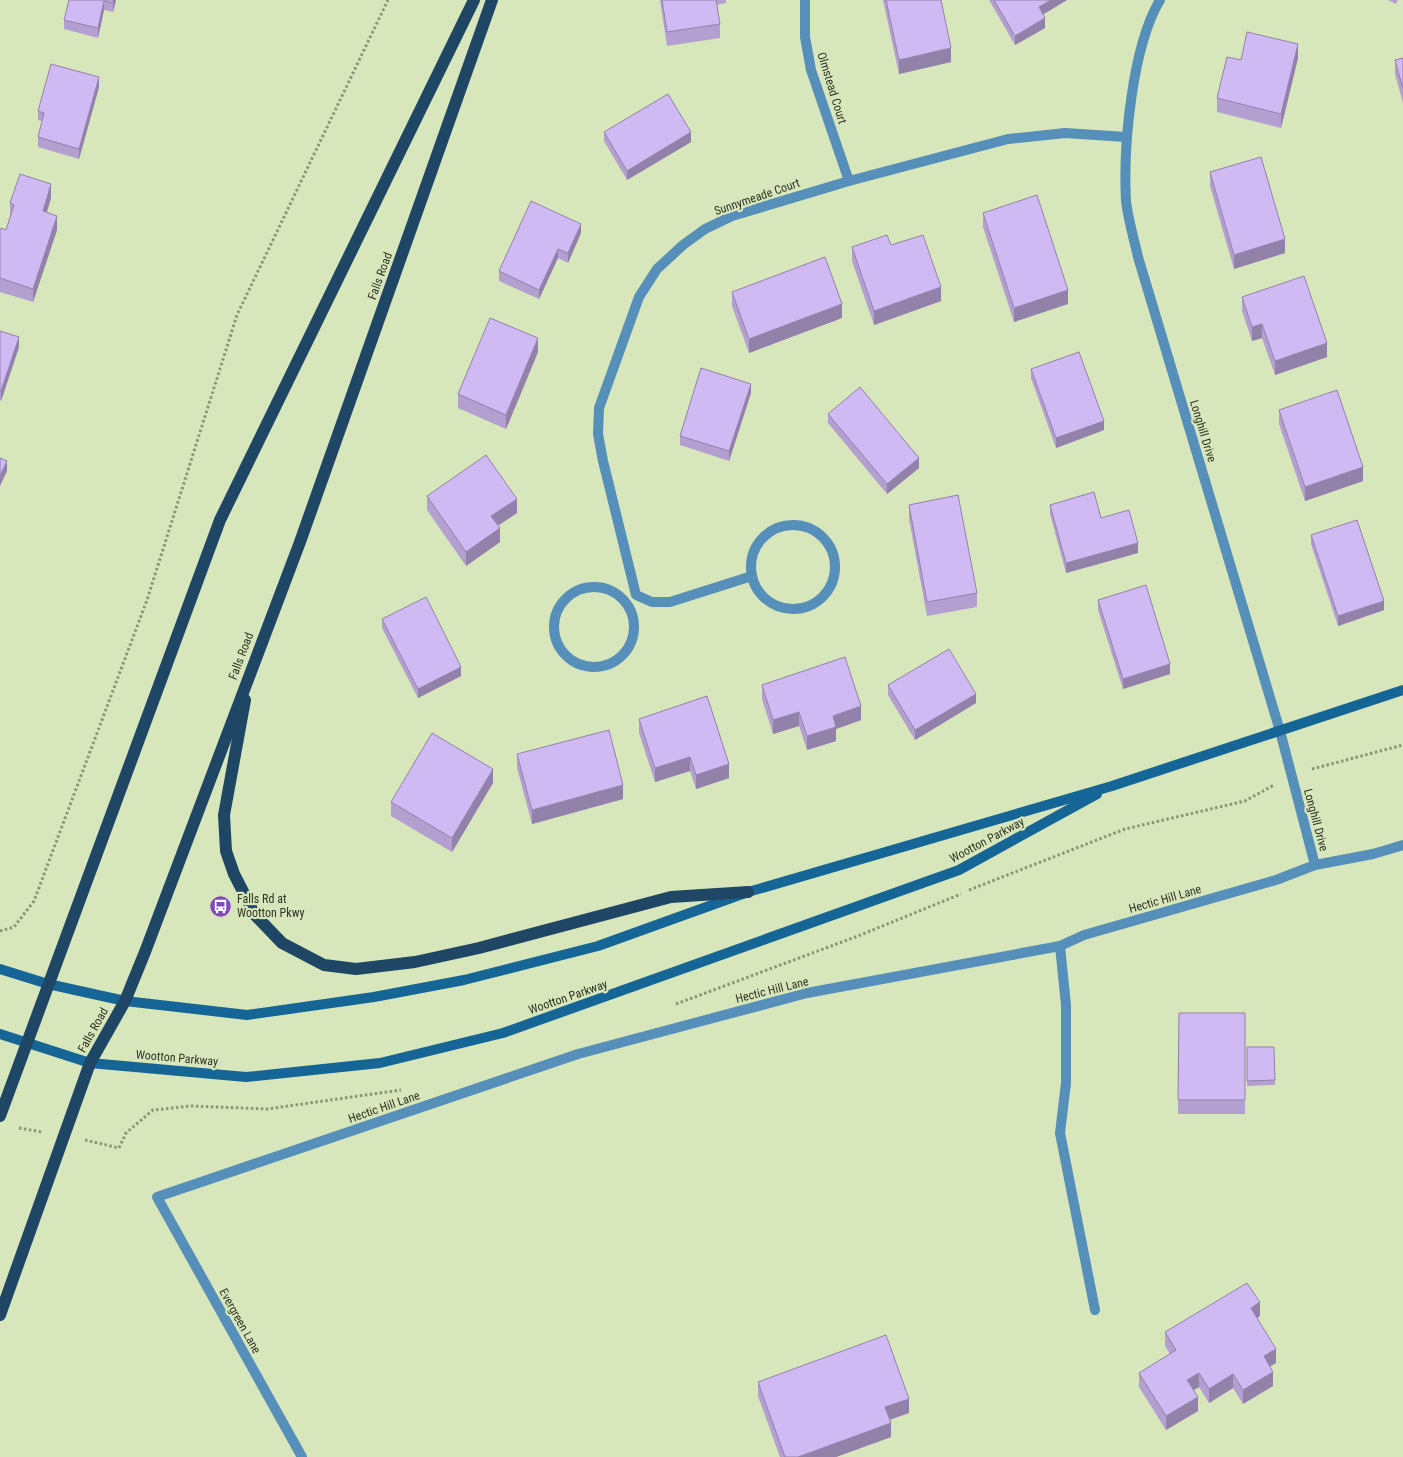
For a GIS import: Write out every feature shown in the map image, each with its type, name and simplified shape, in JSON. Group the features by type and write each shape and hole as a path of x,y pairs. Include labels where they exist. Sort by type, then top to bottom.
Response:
{"main road":[{"path":"0,1116 220,520 474,0"},
{"name":"Falls Road","path":"0,1315 90,1063 125,1001 145,952 303,533 492,0"},
{"path":"254,659 224,815 226,851 234,874 255,915 282,942 300,954 324,965 356,969 392,965 479,948 671,897 748,892"},
{"name":"Wootton Parkway","path":"0,969 48,984 125,1001 247,1015 374,997 464,980 598,946 748,892 1112,786 1403,690"},
{"name":"Wootton Parkway","path":"0,1034 90,1063 246,1077 380,1064 503,1033 959,870 1112,786"}],"street":[{"name":"Olmstead Court","path":"804,0 805,37 811,70 850,180"},
{"name":"Longhill Drive","path":"1160,0 1142,46 1126,137 1126,202 1138,256 1280,730 1315,865"},
{"name":"Sunnymeade Court","path":"636,595 598,434 599,408 639,297 656,269 683,244 705,229 732,216 850,180 1008,139 1065,133 1126,137"},
{"path":"802,525 814,530 831,547 835,558 836,570 833,582 827,592 818,601 796,610 773,604 763,597 756,588 752,576 753,552 768,533 778,527 802,525"},
{"path":"626,603 636,595 652,602 670,602 752,576"},
{"path":"606,588 617,594 626,603 634,626 632,638 626,650 618,659 606,665 594,667 582,665 571,660 562,651 556,640 554,621 561,604 570,595 580,589 606,588"},
{"name":"Hectic Hill Lane","path":"157,1197 578,1054 807,993 1060,946 1084,935 1276,880 1315,865 1373,854 1403,845"},
{"path":"1060,946 1066,1005 1066,1083 1060,1133 1096,1310"},
{"name":"Evergreen Lane","path":"157,1197 302,1457"}],"path":[{"path":"0,932 14,927 34,901 147,600 237,315 388,0"}],"building":[{"path":"69,0 113,0 113,3 104,1 98,28 64,20"},
{"path":"662,0 716,0 720,24 667,32"},
{"path":"886,0 941,0 951,48 899,60"},
{"path":"994,0 1051,0 1039,7 1045,18 1015,36"},
{"path":"1247,32 1298,44 1281,114 1217,98 1227,57 1241,60"},
{"path":"1403,58 1403,89 1395,60"},
{"path":"51,64 99,77 79,149 38,137 44,113 38,111"},
{"path":"668,94 691,132 627,171 604,132"},
{"path":"1261,157 1285,239 1234,255 1210,172"},
{"path":"20,174 51,184 43,211 57,216 33,289 0,278 0,230 1,228 6,230 14,205 10,203"},
{"path":"1037,195 1068,290 1014,308 983,213"},
{"path":"531,201 581,224 568,253 558,249 539,290 499,271"},
{"path":"887,235 891,245 923,235 941,287 874,311 852,247"},
{"path":"825,257 842,304 749,339 732,292"},
{"path":"1304,276 1327,343 1275,361 1262,324 1252,327 1242,297"},
{"path":"490,318 538,338 506,415 458,394"},
{"path":"0,331 19,337 1,391 0,391"},
{"path":"1079,352 1104,421 1056,438 1031,369"},
{"path":"701,368 751,384 729,451 680,436"},
{"path":"860,387 919,458 887,484 828,414"},
{"path":"1337,390 1363,467 1305,487 1279,410"},
{"path":"486,455 517,499 491,516 500,528 466,552 427,496"},
{"path":"0,458 7,461 0,476"},
{"path":"1094,492 1101,518 1129,510 1138,543 1066,563 1050,505"},
{"path":"958,495 977,593 927,602 909,505"},
{"path":"1357,520 1384,601 1338,616 1311,535"},
{"path":"1146,585 1170,664 1123,679 1098,600"},
{"path":"426,597 461,667 418,689 382,619"},
{"path":"949,649 976,694 915,730 888,685"},
{"path":"845,657 861,706 833,716 836,727 807,736 799,712 773,720 762,685"},
{"path":"707,696 729,764 696,775 690,757 655,768 639,719"},
{"path":"609,730 623,785 532,810 517,754"},
{"path":"432,733 493,769 452,838 391,802"},
{"path":"1179,1013 1245,1013 1245,1100 1178,1100"},
{"path":"1247,1047 1274,1047 1275,1080 1247,1081"},
{"path":"1247,1283 1260,1302 1251,1308 1276,1349 1264,1356 1273,1372 1243,1390 1233,1374 1209,1389 1199,1373 1187,1380 1198,1397 1166,1416 1139,1373 1176,1350 1165,1332"},
{"path":"886,1335 909,1399 885,1407 891,1423 798,1457 785,1457 758,1382"}],"place":[{"name":"Falls Rd at Wootton Pkwy","path":"221,906"}]}
